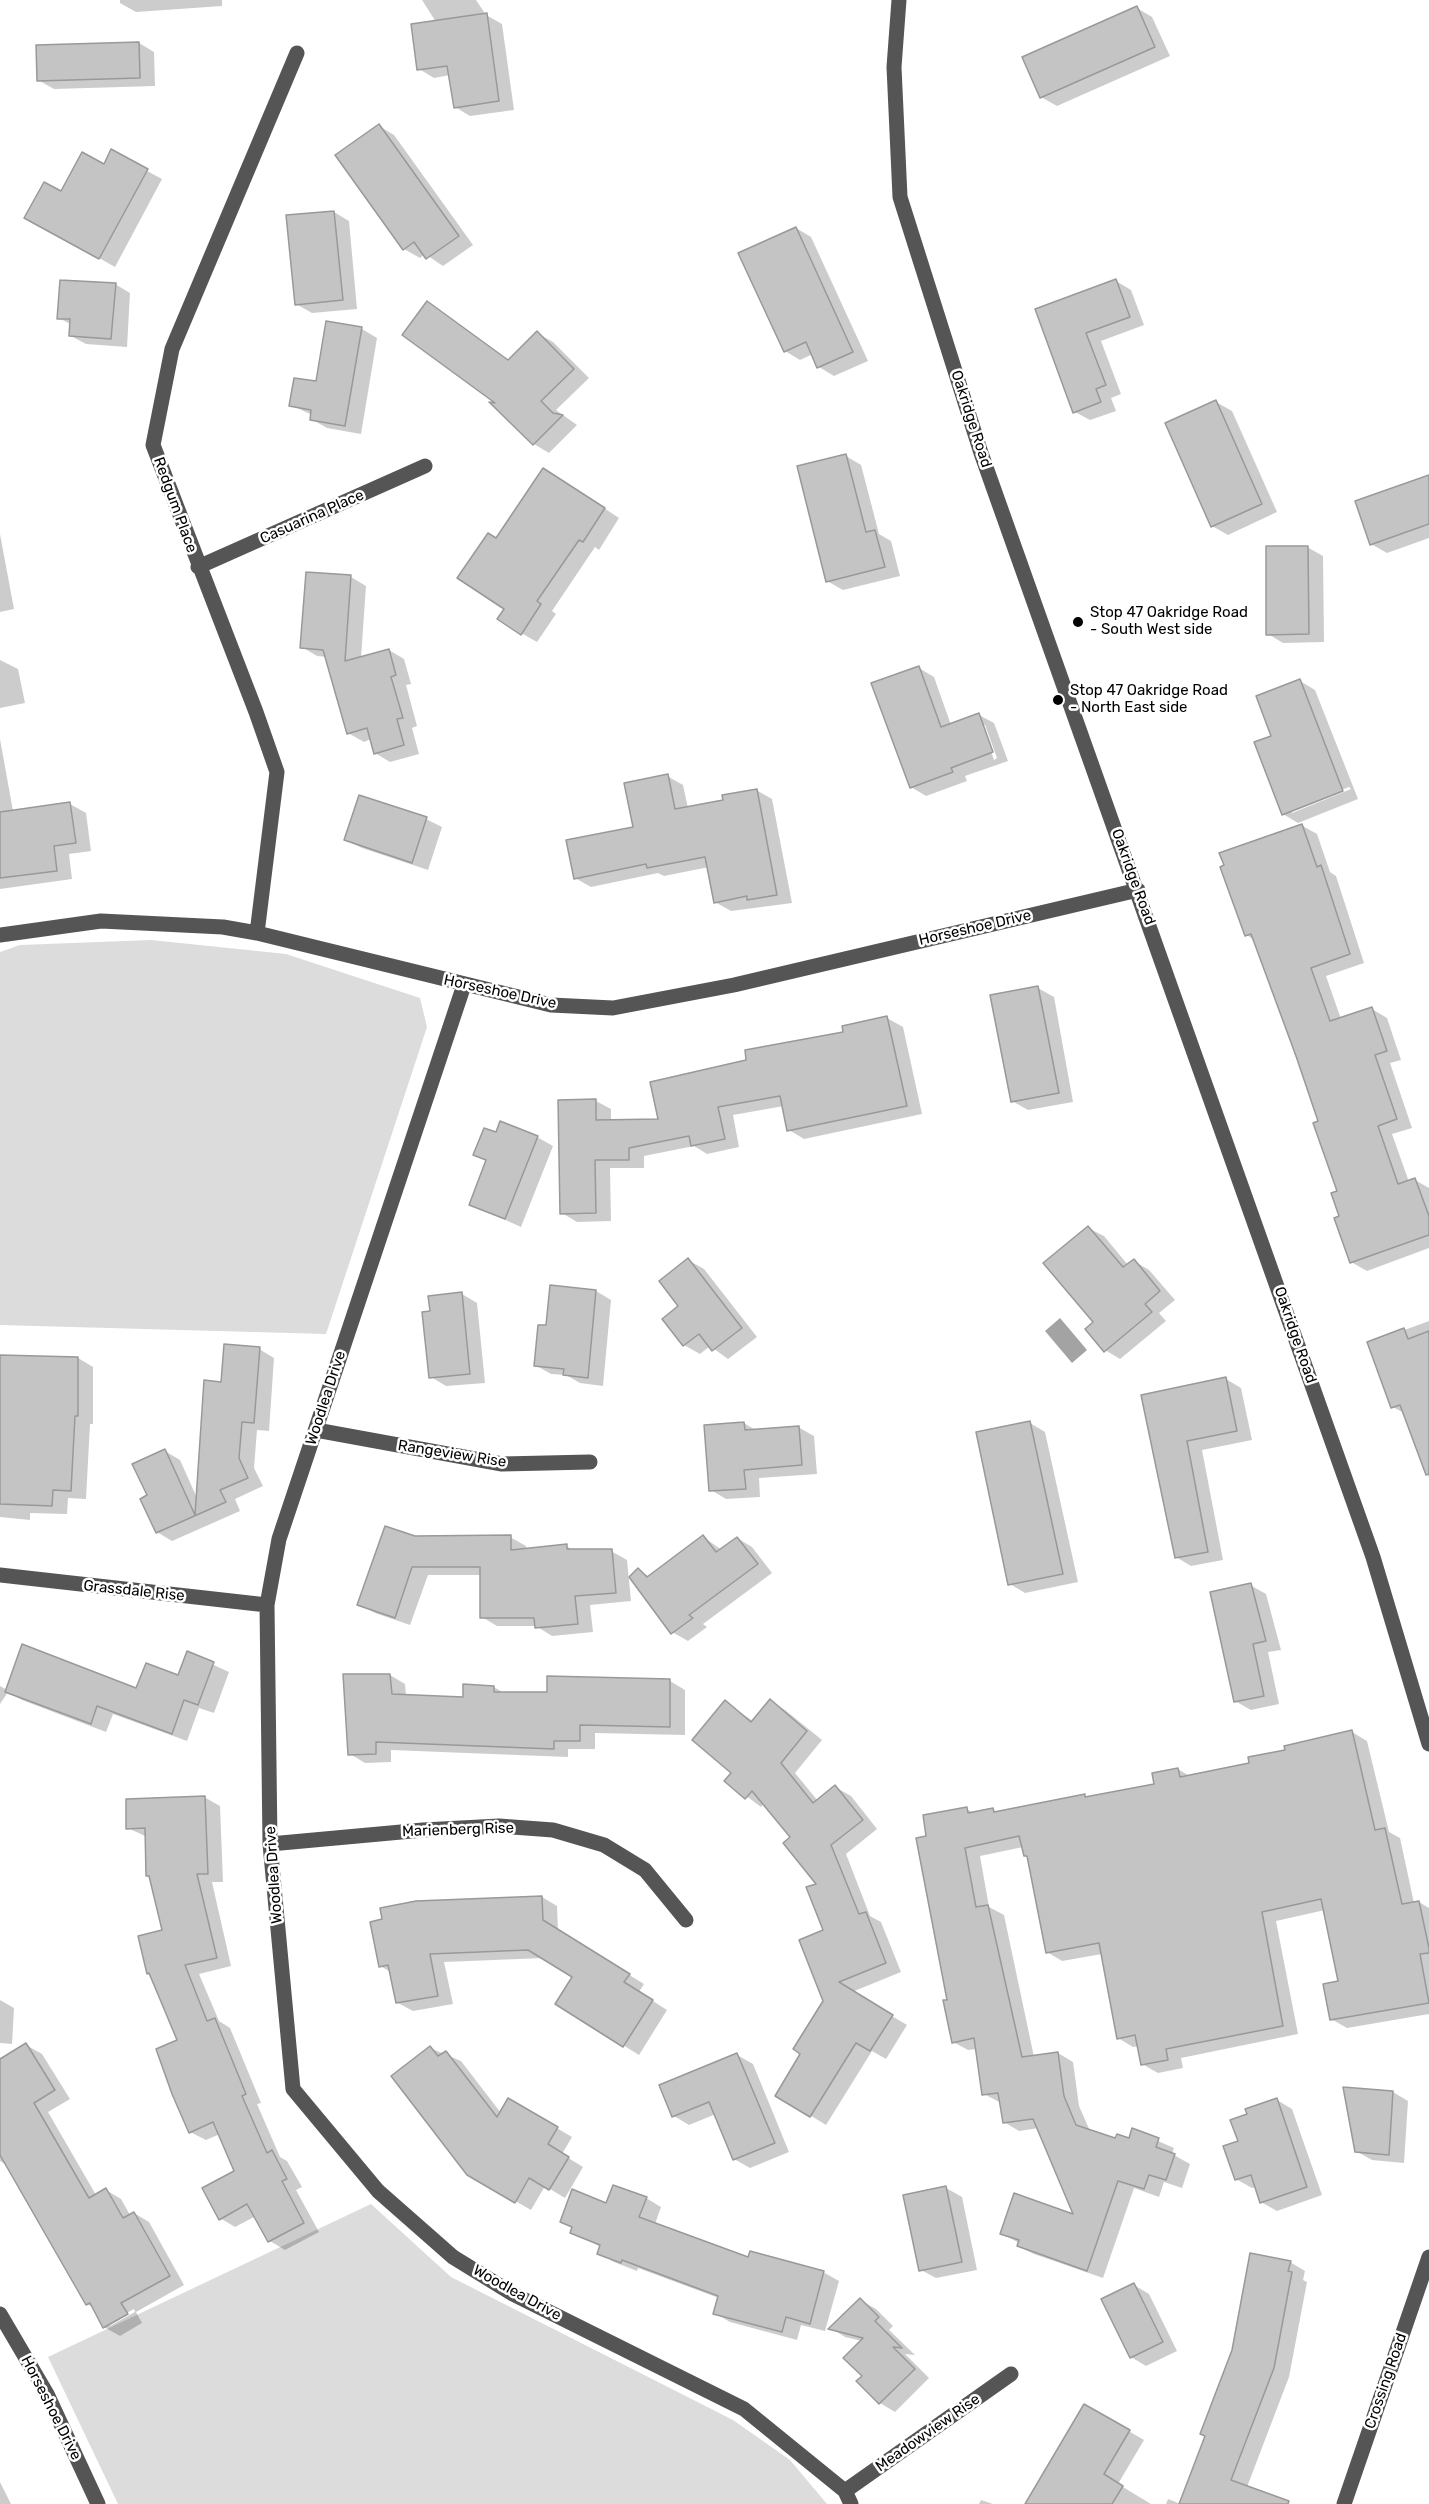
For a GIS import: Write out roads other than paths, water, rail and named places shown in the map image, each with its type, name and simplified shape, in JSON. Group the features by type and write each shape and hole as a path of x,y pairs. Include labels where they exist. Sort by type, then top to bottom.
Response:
{"street":[{"name":"Oakridge Road","path":"899,0 894,67 900,197 981,453 1138,890 1372,1557 1429,1744"},
{"name":"Redgum Place","path":"257,933 277,772 153,445 172,349 297,53"},
{"name":"Casuarina Place","path":"198,567 425,466"},
{"name":"Horseshoe Drive","path":"0,935 101,921 223,927 257,933 551,1005 613,1008 734,985 1138,890"},
{"name":"Woodlea Drive","path":"464,985 279,1539 267,1605 270,1844 293,2090 378,2192 453,2257 513,2294 744,2409 848,2498"},
{"name":"Rangeview Rise","path":"316,1430 502,1464 590,1462"},
{"name":"Grassdale Rise","path":"0,1575 267,1605"},
{"name":"Marienberg Rise","path":"270,1844 423,1830 499,1826 553,1830 604,1845 645,1870 686,1920"},
{"name":"Crossing Road","path":"1344,2504 1429,2257"},
{"name":"Horseshoe Drive","path":"0,2314 47,2394 98,2504"},
{"name":"Meadowview Rise","path":"848,2498 1011,2374"}],"place":[{"name":"Stop 47 Oakridge Road - South West side","path":"1078,622"},
{"name":"Stop 47 Oakridge Road - North East side","path":"1058,700"}]}
